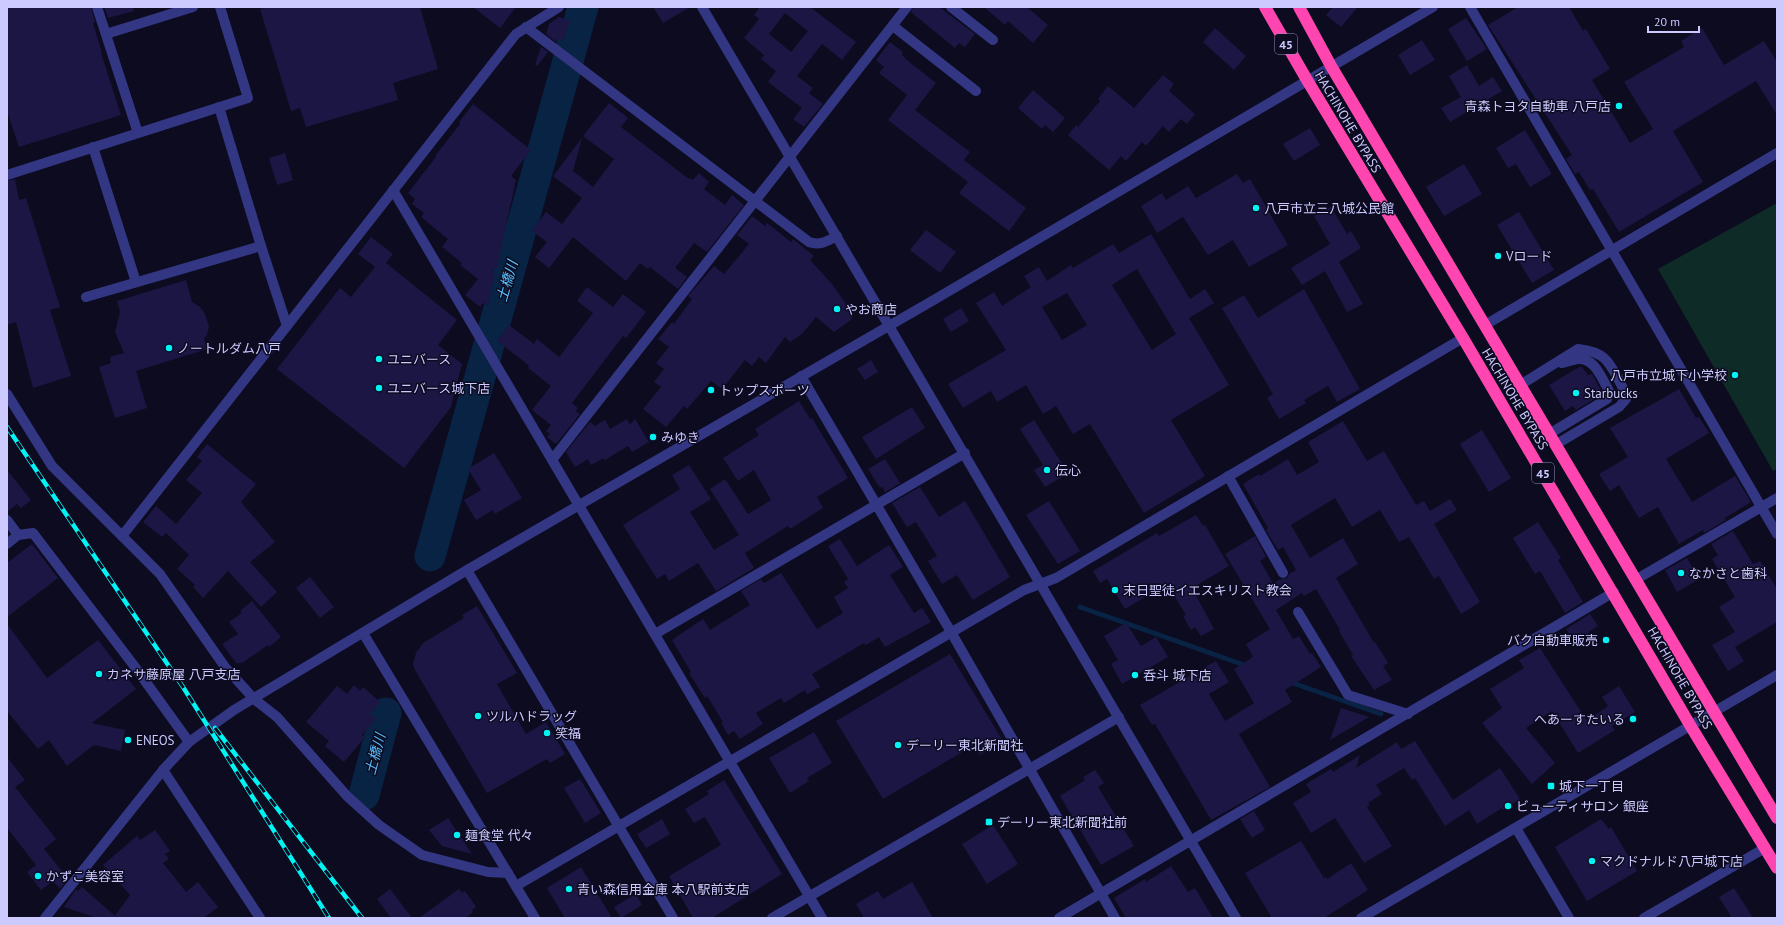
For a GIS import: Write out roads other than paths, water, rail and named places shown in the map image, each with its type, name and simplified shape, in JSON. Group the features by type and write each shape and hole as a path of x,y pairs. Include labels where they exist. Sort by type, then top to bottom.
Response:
{"highway":[{"name":"HACHINOHE BYPASS","path":"1265,7 1307,80 1614,592 1690,725 1777,868"},
{"name":"HACHINOHE BYPASS","path":"1299,7 1331,66 1777,818"}],"street":[{"path":"97,7 138,133"},
{"path":"106,34 193,7"},
{"path":"8,172 248,98 220,7"},
{"path":"122,536 516,34 559,7"},
{"path":"702,7 965,453 1236,918"},
{"path":"552,460 756,202 907,7"},
{"path":"951,7 993,40"},
{"path":"45,918 163,770 189,742 234,710 468,570 889,326 1433,7"},
{"path":"1470,7 1777,534"},
{"path":"893,26 976,91"},
{"path":"526,27 809,242 816,245 837,236"},
{"path":"219,107 287,326"},
{"path":"93,147 136,282"},
{"path":"1484,325 1777,153"},
{"path":"393,190 822,918"},
{"path":"86,296 261,246"},
{"path":"516,886 618,825 1024,590 1056,578 1463,338"},
{"path":"1520,385 1578,349 1596,353 1605,358 1626,395 1626,400 1619,407 1555,445"},
{"path":"1549,434 1607,399 1609,391 1594,365 1589,362 1578,359 1550,366"},
{"path":"801,376 877,504 1115,918"},
{"path":"7,394 52,466 160,574 225,666 254,698 277,717 347,796 379,824 422,855 488,872 508,873"},
{"path":"655,634 965,453"},
{"path":"1228,476 1283,573"},
{"path":"1635,580 1777,498"},
{"path":"7,520 18,535"},
{"path":"7,544 18,535 32,533 136,667 189,742"},
{"path":"468,570 673,918"},
{"path":"1059,918 1191,842 1614,592"},
{"path":"1298,612 1348,695 1408,714"},
{"path":"363,633 535,918"},
{"path":"1361,918 1777,675"},
{"path":"772,918 1119,717"},
{"path":"163,770 260,918"},
{"path":"1516,828 1569,918"},
{"path":"1644,918 1765,848"}],"waterway":[{"name":"土橋川","path":"430,556 583,7"},
{"path":"1080,607 1247,666"},
{"path":"1290,682 1381,714"},
{"name":"土橋川","path":"364,795 386,713"}],"railway":[{"path":"7,427 183,687 329,918"},
{"path":"215,728 362,918"}],"place":[{"name":"青森トヨタ自動車 八戸店","path":"1619,106"},
{"name":"八戸市立三八城公民館","path":"1256,208"},
{"name":"Vロード","path":"1498,256"},
{"name":"やお商店","path":"837,309"},
{"name":"ノートルダム八戸","path":"169,348"},
{"name":"ユニバース","path":"379,359"},
{"name":"八戸市立城下小学校","path":"1735,375"},
{"name":"ユニバース城下店","path":"379,388"},
{"name":"トップスポーツ","path":"711,390"},
{"name":"Starbucks","path":"1576,393"},
{"name":"みゆき","path":"653,437"},
{"name":"伝心","path":"1047,470"},
{"name":"なかさと歯科","path":"1681,573"},
{"name":"末日聖徒イエスキリスト教会","path":"1115,590"},
{"name":"バク自動車販売","path":"1606,640"},
{"name":"カネサ藤原屋 八戸支店","path":"99,674"},
{"name":"呑斗 城下店","path":"1135,675"},
{"name":"ツルハドラッグ","path":"478,716"},
{"name":"へあーすたいる","path":"1633,719"},
{"name":"笑福","path":"547,733"},
{"name":"ENEOS","path":"128,740"},
{"name":"デーリー東北新聞社","path":"898,745"},
{"name":"城下一丁目","path":"1551,786"},
{"name":"ビューティサロン 銀座","path":"1508,806"},
{"name":"デーリー東北新聞社前","path":"989,822"},
{"name":"麺食堂 代々","path":"457,835"},
{"name":"マクドナルド八戸城下店","path":"1592,861"},
{"name":"かずこ美容室","path":"38,876"},
{"name":"青い森信用金庫 本八駅前支店","path":"569,889"}]}
